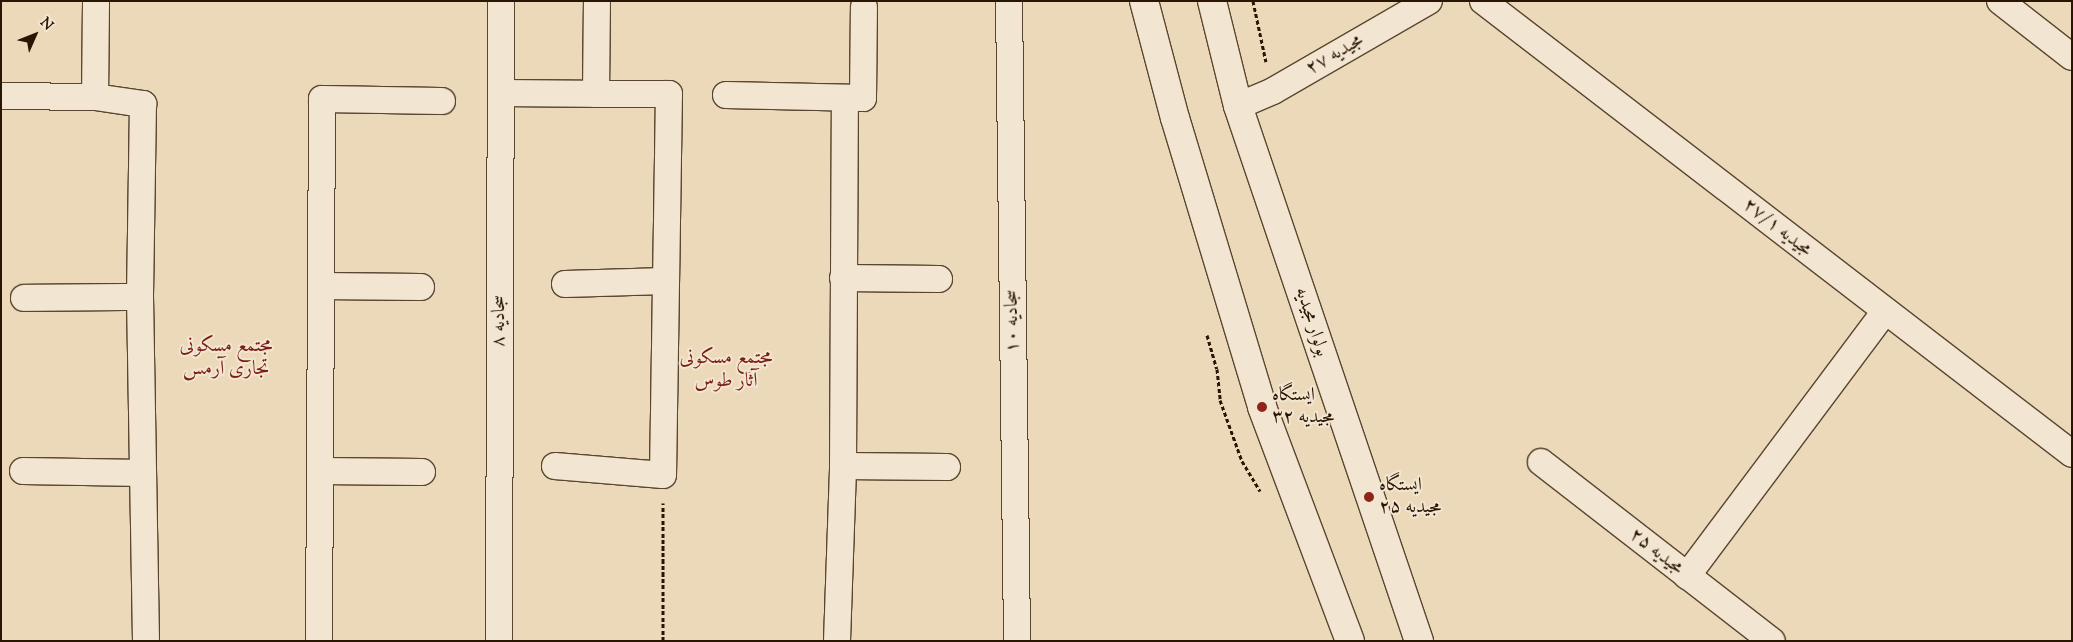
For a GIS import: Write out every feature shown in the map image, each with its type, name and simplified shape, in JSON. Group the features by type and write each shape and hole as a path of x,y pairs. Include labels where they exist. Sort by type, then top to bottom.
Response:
{"main road":[{"path":"1144,1 1175,118 1262,407 1350,641"},
{"name":"بولوار مجیدیه","path":"1212,1 1238,106 1419,641"}],"street":[{"name":"سجادیه ۸","path":"499,641 501,1"},
{"path":"597,1 596,94 631,95"},
{"name":"سجادیه ۱۰","path":"1009,1 1017,641"},
{"name":"مجیدیه ۲۷","path":"1238,106 1273,90 1430,1"},
{"name":"مجیدیه ۲۷/۱","path":"1483,1 2072,454"},
{"path":"2000,1 2072,57"},
{"path":"95,97 96,3"},
{"path":"726,95 863,98 864,7"},
{"path":"501,93 669,94 664,475 555,466"},
{"path":"1,96 95,97 142,104 140,297 146,641"},
{"path":"837,641 843,466 844,98"},
{"path":"319,641 322,99 442,101"},
{"path":"843,278 939,279"},
{"path":"565,284 666,281"},
{"path":"321,286 421,287"},
{"path":"24,298 140,297"},
{"path":"1687,576 1885,311"},
{"name":"مجیدیه ۲۵","path":"1541,462 1772,641"},
{"path":"843,466 947,467"},
{"path":"320,471 422,472"},
{"path":"23,472 143,473"}],"path":[{"path":"1253,1 1273,90"},
{"path":"663,641 664,475"}],"place":[{"name":"ایستگاه مجیدیه ۳۲","path":"1262,407"},
{"name":"ایستگاه مجیدیه ۲۵","path":"1369,497"}],"district":[{"name":"مجتمع مسکونی تجاری آرمس","path":"226,358"},
{"name":"مجتمع مسکونی آثار طوس","path":"726,370"}]}
